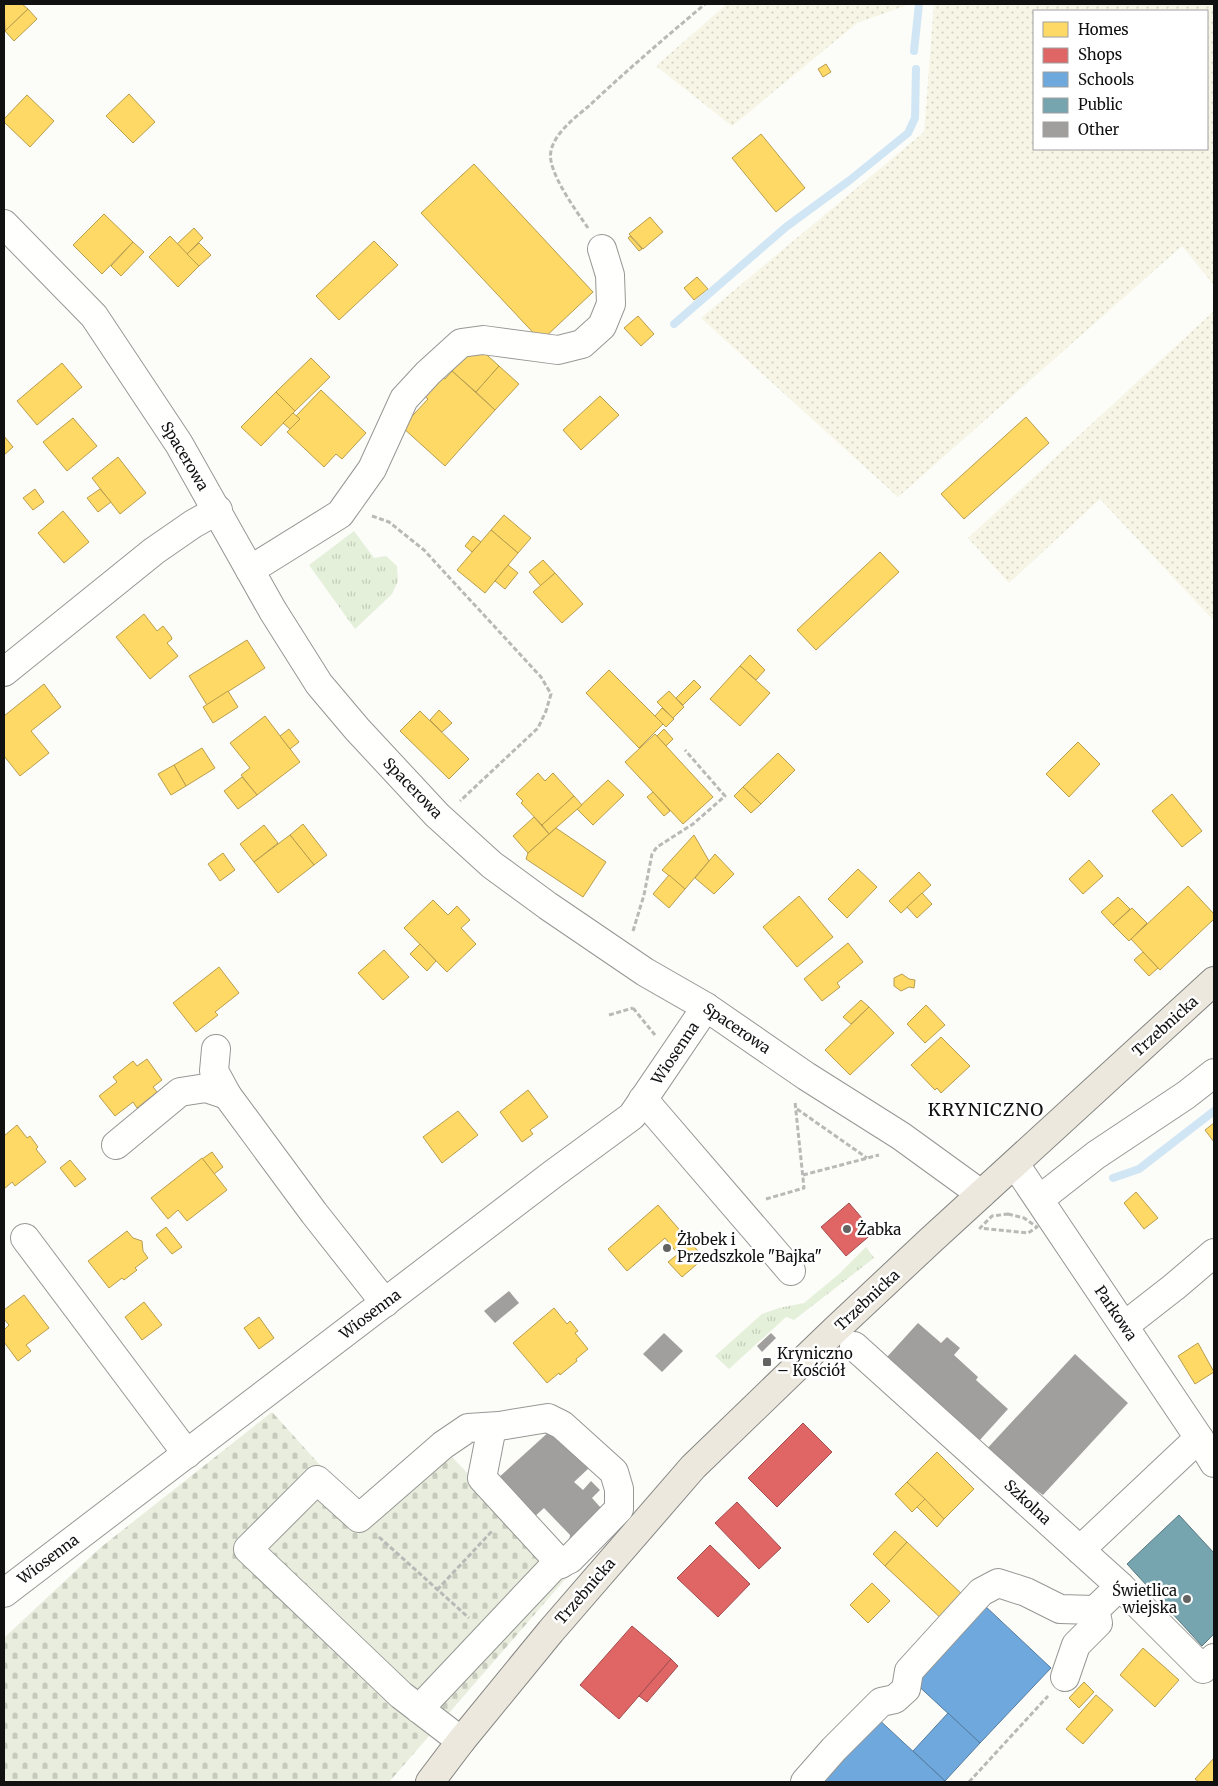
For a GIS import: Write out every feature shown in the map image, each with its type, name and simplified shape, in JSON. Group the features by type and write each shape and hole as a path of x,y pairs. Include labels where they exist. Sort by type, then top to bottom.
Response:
{"main road":[{"name":"Trzebnicka","path":"430,1782 551,1630 693,1467 835,1330 1214,981"}],"street":[{"name":"Spacerowa","path":"4,224 94,316 179,444 296,650 318,684 357,729 441,818 492,865 645,972 706,1007 806,1076 926,1153 981,1194"},
{"path":"250,570 340,514 372,469 404,399 428,373 462,343 483,340 558,350 582,344 602,326 610,304 610,275 602,249"},
{"path":"4,672 154,551 193,524 218,510"},
{"name":"Wiosenna","path":"4,1592 632,1116 706,1007"},
{"path":"216,1049 214,1070 227,1095 314,1213 385,1303"},
{"path":"1040,1199 1096,1155 1186,1096 1214,1073"},
{"path":"116,1144 180,1092 206,1088 227,1095"},
{"path":"643,1099 791,1272"},
{"name":"Parkowa","path":"1015,1164 1214,1463"},
{"path":"25,1238 187,1454"},
{"path":"1124,1326 1214,1253"},
{"name":"Szkolna","path":"854,1346 1120,1586 1203,1669 1214,1658"},
{"path":"419,1709 553,1567 570,1559 619,1510 619,1489 614,1472 562,1426 548,1418 492,1427 468,1428 446,1443 359,1518 317,1480 248,1549 400,1695 461,1741"},
{"path":"492,1427 482,1478 560,1564"},
{"path":"1080,1550 1199,1438"},
{"path":"805,1782 881,1702 895,1699 906,1689 909,1671 981,1592 998,1583 1026,1592 1060,1609 1095,1610 1120,1586"},
{"path":"1065,1677 1076,1645 1098,1623 1095,1610"}],"path":[{"path":"602,249 551,166 550,151 560,134 627,69 704,4"},
{"path":"340,514 364,513 389,522 424,550 541,677 551,694 538,728 441,818"},
{"path":"624,957 644,895 652,854 657,847 693,824 725,796 685,750"},
{"path":"609,1015 633,1008 657,1037"},
{"path":"766,1199 804,1188 794,1094"},
{"path":"796,1108 867,1158"},
{"path":"802,1175 884,1154"},
{"path":"1008,1214 1024,1218 1037,1226 1028,1233 980,1228 992,1216 1008,1214"},
{"path":"437,1590 512,1510"},
{"path":"359,1518 488,1635"},
{"path":"969,1782 997,1754 1065,1677"}],"green space":[{"path":"727,4 906,4 905,6 857,23 732,126 656,66"},
{"path":"934,4 1214,4 1214,285 1182,246 898,497 701,318 924,132"},
{"path":"1214,311 1214,621 1100,499 1009,583 968,538"},
{"path":"354,531 374,558 386,556 397,566 398,581 392,594 355,629 309,565"},
{"path":"866,1247 874,1258 794,1320 786,1317 729,1369 715,1356 762,1314 804,1303 839,1274"},
{"path":"272,1412 319,1464 371,1515 448,1453 567,1577 389,1782 4,1782 4,1638 100,1548"}],"building: Homes":[{"path":"4,4 22,4 28,9 5,31"},
{"path":"28,9 37,19 14,41 5,31"},
{"path":"826,64 831,72 823,77 818,69"},
{"path":"129,94 155,122 133,143 106,116"},
{"path":"27,95 54,121 30,147 4,122 4,119"},
{"path":"761,134 805,188 776,212 732,158"},
{"path":"474,164 593,292 541,341 421,213"},
{"path":"104,214 133,242 102,274 73,245"},
{"path":"650,217 663,232 643,249 629,234"},
{"path":"194,228 203,238 187,254 177,244"},
{"path":"170,236 199,266 178,287 149,257"},
{"path":"630,236 642,249 639,251 628,238"},
{"path":"374,241 398,265 339,320 316,296"},
{"path":"133,242 144,252 121,276 111,266"},
{"path":"199,243 211,255 199,266 187,254"},
{"path":"697,277 708,289 694,300 684,288"},
{"path":"638,316 654,334 641,346 624,328"},
{"path":"476,345 499,366 476,392 452,371"},
{"path":"311,358 330,377 295,411 276,392"},
{"path":"62,363 82,387 37,425 17,401"},
{"path":"499,366 519,384 495,410 476,392"},
{"path":"452,371 495,410 445,466 402,427 428,399 420,392 437,373 445,379"},
{"path":"321,390 366,433 342,459 336,454 324,467 287,432 300,419 296,416"},
{"path":"276,392 295,411 261,446 241,427"},
{"path":"600,396 619,415 581,450 563,430"},
{"path":"293,413 300,419 290,429 283,423"},
{"path":"1026,417 1049,443 964,519 941,494"},
{"path":"73,418 97,446 67,471 43,442"},
{"path":"4,436 13,447 4,455"},
{"path":"118,457 146,493 120,514 92,478"},
{"path":"35,489 44,502 33,510 23,498"},
{"path":"100,489 111,502 98,512 87,498"},
{"path":"63,511 89,542 64,563 38,533"},
{"path":"504,515 531,538 518,553 491,530"},
{"path":"491,530 518,553 485,593 457,570"},
{"path":"473,536 481,542 472,552 465,546"},
{"path":"880,552 899,572 816,650 797,630"},
{"path":"543,560 555,573 541,586 529,572"},
{"path":"508,565 518,573 505,589 495,581"},
{"path":"555,573 583,604 562,623 533,592"},
{"path":"144,614 157,631 163,626 172,639 167,643 178,656 150,679 116,637"},
{"path":"247,640 265,668 207,705 189,676"},
{"path":"750,655 765,670 756,680 740,666"},
{"path":"740,666 770,693 740,726 710,699"},
{"path":"609,670 663,724 639,748 586,693"},
{"path":"694,680 701,687 683,705 676,698"},
{"path":"44,684 61,707 31,731 49,753 20,776 4,756 4,716"},
{"path":"228,691 238,707 213,723 203,707"},
{"path":"669,691 684,707 673,718 657,702"},
{"path":"662,708 674,719 666,727 655,716"},
{"path":"439,710 452,723 442,732 430,720"},
{"path":"420,711 469,759 449,779 400,731"},
{"path":"265,716 300,762 257,795 241,775 250,768 230,743"},
{"path":"289,729 299,742 290,749 280,736"},
{"path":"664,729 673,739 666,746 657,736"},
{"path":"655,734 713,797 683,824 625,762"},
{"path":"1078,742 1100,764 1069,797 1046,774"},
{"path":"202,748 215,768 186,786 174,765"},
{"path":"778,753 795,770 761,804 743,787"},
{"path":"174,765 186,786 171,795 158,774"},
{"path":"538,773 545,781 553,773 574,796 542,825 521,803 523,801 516,794"},
{"path":"242,777 257,795 238,809 224,791"},
{"path":"608,780 624,795 593,825 577,809"},
{"path":"743,787 761,804 751,813 734,796"},
{"path":"653,792 670,811 664,816 647,797"},
{"path":"1172,794 1202,831 1182,847 1152,811"},
{"path":"574,796 582,805 549,834 542,825"},
{"path":"534,817 549,834 528,853 513,836"},
{"path":"303,824 327,855 314,865 290,835"},
{"path":"264,825 278,843 254,862 240,844"},
{"path":"556,828 606,862 583,897 526,859 528,853"},
{"path":"290,835 314,865 278,893 254,862"},
{"path":"694,835 709,861 685,889 662,870"},
{"path":"223,853 235,870 220,881 208,864"},
{"path":"715,854 734,874 714,894 695,878"},
{"path":"1089,860 1103,876 1083,894 1069,879"},
{"path":"858,869 877,887 847,918 828,899"},
{"path":"919,872 931,885 901,913 889,901"},
{"path":"669,875 685,889 669,908 653,894"},
{"path":"1188,886 1214,914 1214,919 1160,970 1131,939"},
{"path":"922,893 932,904 917,918 907,907"},
{"path":"799,896 833,937 797,967 763,927"},
{"path":"1118,897 1130,909 1113,925 1101,912"},
{"path":"433,900 448,915 457,906 470,920 461,928 476,944 447,972 404,928"},
{"path":"1132,908 1147,923 1129,941 1113,925"},
{"path":"848,943 863,962 837,983 840,987 822,1001 804,979"},
{"path":"420,944 436,961 427,971 410,954"},
{"path":"384,950 409,977 383,1000 358,973"},
{"path":"1143,952 1158,968 1149,976 1134,960"},
{"path":"219,967 239,993 215,1012 218,1015 196,1032 173,1003"},
{"path":"902,974 909,979 915,980 914,988 909,987 901,991 894,986 894,978"},
{"path":"861,1000 869,1007 851,1024 843,1017"},
{"path":"926,1005 945,1025 925,1043 907,1024"},
{"path":"869,1007 894,1033 850,1075 825,1050"},
{"path":"941,1037 970,1066 941,1093 937,1088 935,1090 911,1065"},
{"path":"147,1059 162,1080 153,1087 157,1092 137,1108 133,1102 115,1116 99,1096 117,1082 113,1077 133,1061 137,1066"},
{"path":"528,1090 548,1117 530,1130 533,1134 522,1142 500,1112"},
{"path":"458,1111 478,1135 442,1163 423,1137"},
{"path":"1214,1123 1214,1142 1205,1130"},
{"path":"17,1125 27,1138 30,1136 38,1147 36,1149 46,1162 15,1186 12,1182 4,1189 4,1136"},
{"path":"212,1152 223,1167 214,1174 202,1159"},
{"path":"202,1158 227,1190 187,1221 178,1210 168,1219 151,1198"},
{"path":"70,1160 86,1179 75,1187 60,1168"},
{"path":"1136,1192 1158,1218 1144,1229 1124,1203"},
{"path":"658,1205 704,1258 682,1277 668,1262 678,1254 665,1238 627,1271 608,1249"},
{"path":"166,1227 182,1247 172,1254 156,1235"},
{"path":"127,1231 133,1238 142,1241 143,1251 148,1258 124,1280 122,1278 109,1288 88,1261"},
{"path":"24,1295 49,1328 26,1345 31,1351 18,1361 4,1342 4,1330 9,1325 4,1319 4,1310"},
{"path":"144,1302 162,1325 142,1340 125,1317"},
{"path":"554,1308 567,1324 570,1321 578,1331 575,1333 588,1349 576,1359 577,1361 547,1383 513,1343"},
{"path":"259,1317 274,1338 259,1349 244,1328"},
{"path":"1198,1343 1214,1372 1195,1384 1178,1356"},
{"path":"937,1452 974,1489 944,1519 907,1482"},
{"path":"907,1482 925,1499 912,1512 895,1494"},
{"path":"925,1499 944,1519 937,1527 917,1507"},
{"path":"895,1531 907,1542 885,1566 873,1554"},
{"path":"907,1542 966,1598 944,1621 885,1566"},
{"path":"872,1583 890,1601 868,1623 850,1605"},
{"path":"1143,1648 1179,1680 1155,1707 1120,1675"},
{"path":"1084,1682 1094,1692 1079,1708 1069,1698"},
{"path":"1096,1695 1113,1710 1083,1744 1066,1729"},
{"path":"1214,1758 1214,1782 1199,1782 1195,1779"}],"building: Shops":[{"path":"849,1203 874,1232 846,1256 821,1227"},
{"path":"803,1423 832,1452 777,1507 748,1478"},
{"path":"737,1502 781,1548 759,1569 715,1523"},
{"path":"710,1545 750,1584 718,1617 677,1578"},
{"path":"632,1626 671,1659 619,1719 580,1685"},
{"path":"671,1659 678,1666 647,1702 639,1696"}],"building: Schools":[{"path":"983,1604 1051,1668 980,1743 912,1680"},
{"path":"948,1713 980,1743 945,1781 913,1751"},
{"path":"875,1716 945,1781 813,1782"}],"building: Public":[{"name":"Świetlica wiejska","path":"1179,1515 1214,1553 1214,1634 1202,1646 1127,1564"}],"building: Other":[{"path":"509,1291 519,1303 495,1323 484,1311"},
{"path":"918,1323 941,1343 947,1337 960,1348 954,1355 978,1377 976,1380 1008,1409 979,1441 887,1357"},
{"path":"664,1333 683,1351 662,1372 643,1354"},
{"path":"771,1333 776,1338 762,1352 757,1346"},
{"path":"1075,1354 1128,1403 1043,1495 983,1453"},
{"path":"552,1429 589,1468 574,1482 583,1490 591,1481 600,1490 592,1498 601,1508 608,1508 569,1544 570,1535 544,1508 532,1519 496,1480"}],"waterway":[{"path":"914,51 919,4"},
{"path":"674,324 786,227 850,180 908,133 915,118 916,69"},
{"path":"1113,1178 1139,1169 1214,1111"}],"place":[{"name":"Żabka","path":"847,1229"},
{"name":"Żłobek i Przedszkole \"Bajka\"","path":"667,1248"},
{"name":"Kryniczno – Kościół","path":"767,1362"},
{"name":"Świetlica wiejska","path":"1187,1599"}],"district":[{"name":"KRYNICZNO","path":"986,1109"}]}
